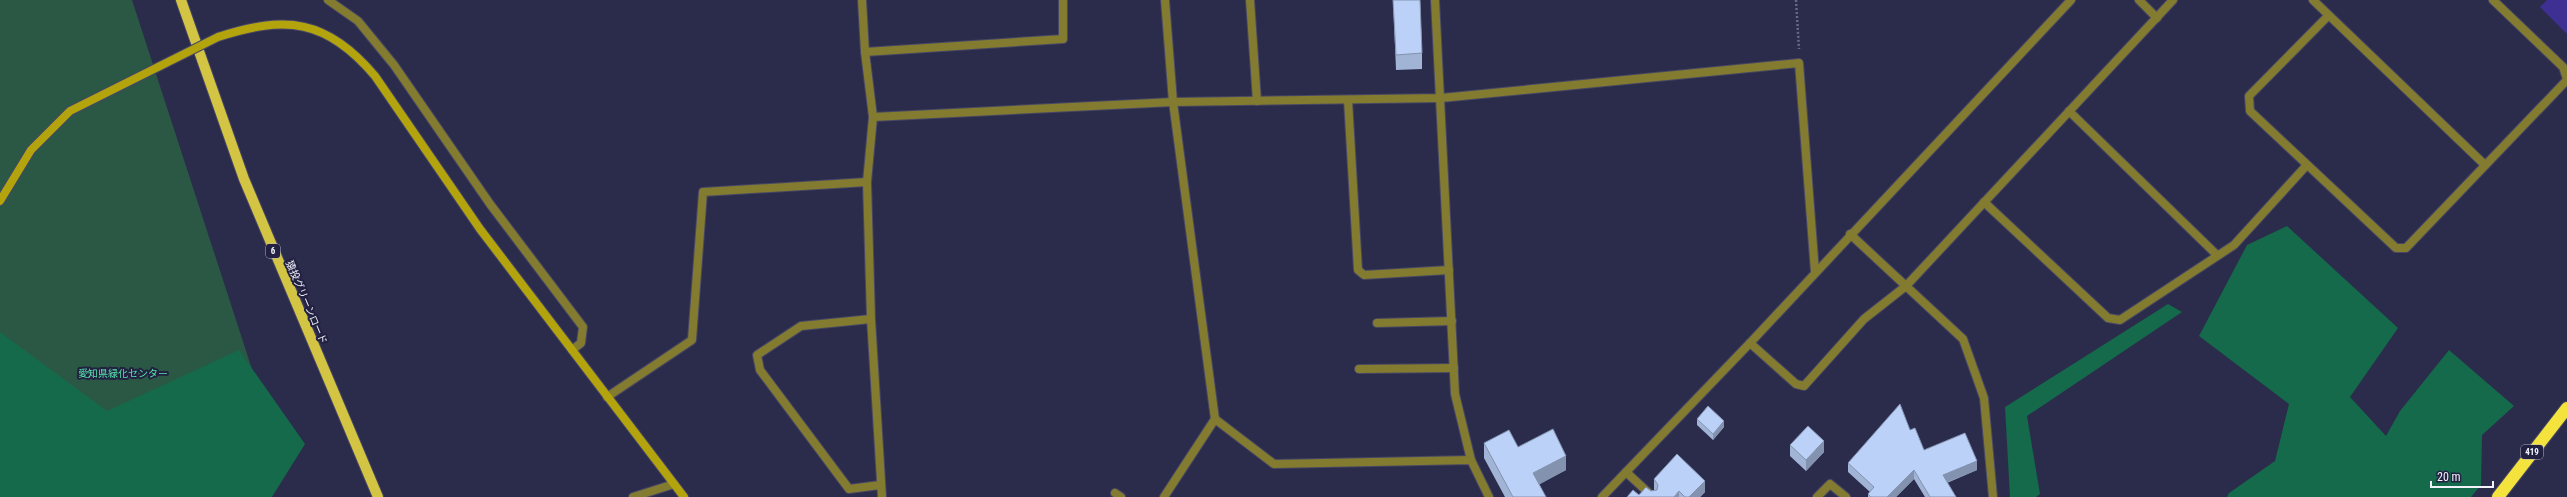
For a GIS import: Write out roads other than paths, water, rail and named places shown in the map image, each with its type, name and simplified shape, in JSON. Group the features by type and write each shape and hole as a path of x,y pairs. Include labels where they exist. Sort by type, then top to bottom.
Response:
{"highway":[{"name":"419","path":"2498,497 2567,408"}],"main road":[{"name":"猿投グリーンロード","path":"181,0 244,179 378,497"}],"street":[{"path":"328,0 358,21 394,64 490,204 583,327 581,344 572,350"},
{"path":"862,0 865,52 873,117 867,182 871,319 880,485 882,497"},
{"path":"865,52 1063,39 1063,0"},
{"path":"1164,497 1215,419 1173,102 1165,0"},
{"path":"1250,0 1257,101"},
{"path":"1435,0 1455,394 1471,460 1489,497"},
{"path":"1602,497 1750,343 1850,234 2071,0"},
{"path":"2139,0 2156,18"},
{"path":"1750,343 1796,384 1804,386 1864,319 1906,286 2173,0"},
{"path":"2313,0 2485,165"},
{"path":"2328,16 2249,96 2250,111 2306,166 2396,248 2406,248 2567,80 2563,67 2493,0"},
{"path":"0,201 31,150 70,111 218,37 268,24 303,27 334,38 359,57 375,76 480,229 684,497"},
{"path":"873,117 1173,102 1441,98 1799,63 1815,272"},
{"path":"1348,100 1358,270 1364,275 1449,270"},
{"path":"2070,111 2217,255"},
{"path":"1984,202 2108,318 2120,320 2234,245 2306,166"},
{"path":"607,397 692,340 703,192 867,182"},
{"path":"1850,234 1963,339 1984,398 1993,497"},
{"path":"871,319 801,326 757,355 760,370 849,489 880,485"},
{"path":"1377,323 1452,321"},
{"path":"1358,369 1454,368"},
{"path":"1215,419 1274,464 1471,460"},
{"path":"1626,472 1653,497"},
{"path":"632,497 674,484"},
{"path":"1817,497 1830,484 1846,497"}],"park label":[{"name":"愛知県緑化センター","path":"123,373"}]}
